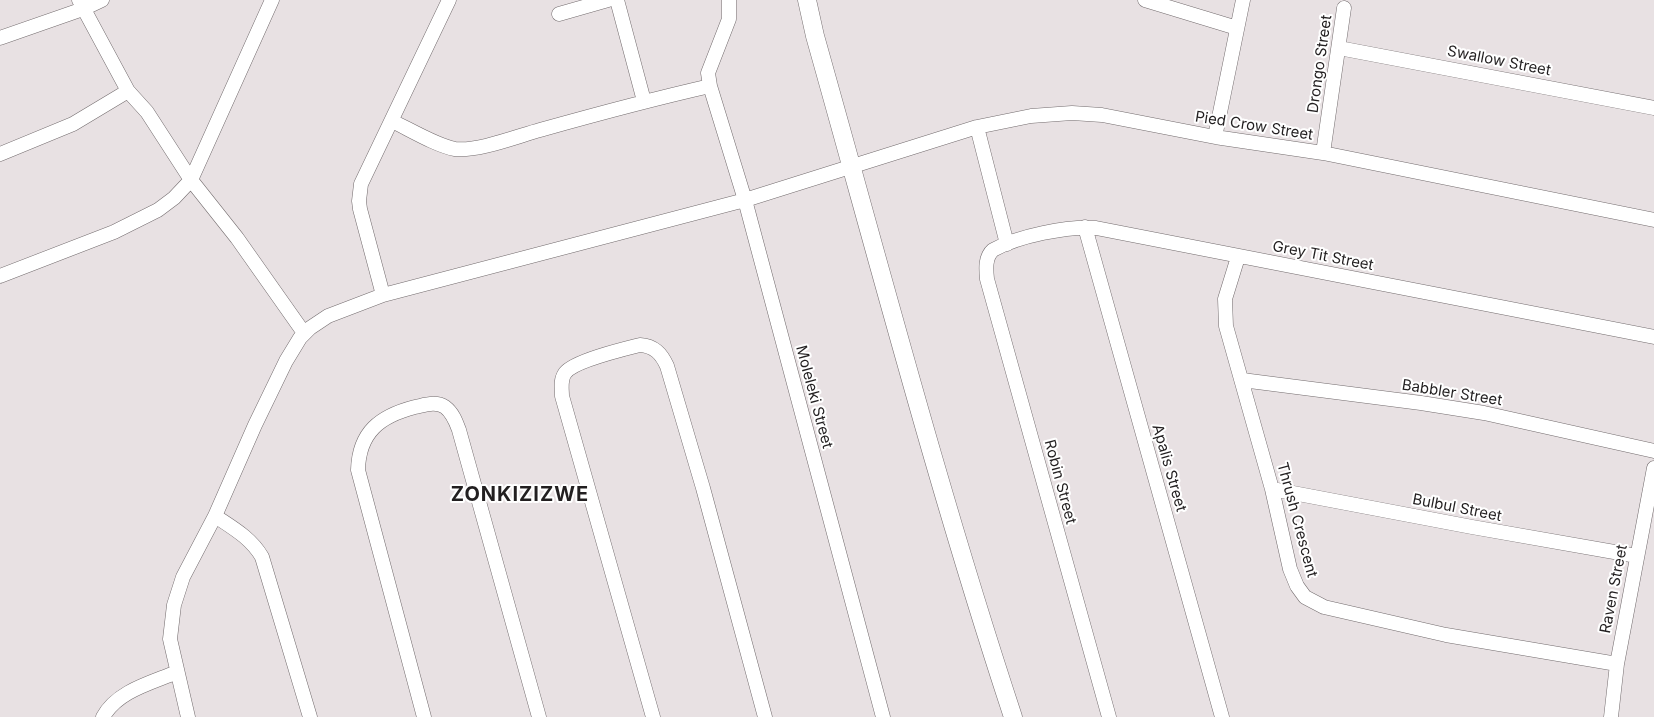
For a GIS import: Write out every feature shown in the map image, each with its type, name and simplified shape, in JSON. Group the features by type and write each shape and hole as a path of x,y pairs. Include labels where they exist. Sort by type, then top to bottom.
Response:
{"street":[{"path":"0,38 81,5 102,0"},
{"path":"0,276 114,232 158,210 174,198 191,180 272,0"},
{"path":"382,296 359,201 363,179 449,0"},
{"path":"559,14 608,0"},
{"path":"616,0 644,101"},
{"name":"Moleleki Street","path":"729,0 729,19 708,73 710,86 745,200 883,717"},
{"path":"807,0 815,36 909,374 977,606 1013,717"},
{"path":"1145,0 1238,28"},
{"path":"1215,137 1243,0"},
{"path":"81,5 128,90 147,112 191,180 237,238 304,333 286,361 215,516 193,555 177,592 171,620 170,639 188,717"},
{"name":"Drongo Street","path":"1323,153 1344,8"},
{"name":"Swallow Street","path":"1339,48 1654,108"},
{"path":"392,121 440,144 453,149 463,149 493,143 644,101 710,86"},
{"path":"0,154 91,115 128,90"},
{"name":"Pied Crow Street","path":"304,333 328,316 382,296 745,200 976,127 1031,116 1088,113 1215,137 1323,153 1654,220"},
{"path":"976,127 1007,244"},
{"name":"Grey Tit Street","path":"988,254 998,247 1007,244 1055,231 1085,227 1188,245 1238,257 1654,338"},
{"name":"Apalis Street","path":"1085,227 1222,717"},
{"name":"Robin Street","path":"988,254 987,278 1109,717"},
{"name":"Thrush Crescent","path":"1238,257 1225,300 1228,338 1242,380 1272,489 1290,569 1301,593 1310,601 1324,607 1446,635 1617,664"},
{"path":"653,717 562,396 561,386 566,373 576,366 640,345 647,346 661,354 667,366 703,488 764,717"},
{"name":"Babbler Street","path":"1242,380 1484,413 1654,451"},
{"path":"424,717 358,470 362,446 373,428 388,416 428,404 441,405 446,408 460,430 539,717"},
{"name":"Raven Street","path":"1611,717 1617,664 1654,468"},
{"name":"Bulbul Street","path":"1272,489 1637,556"},
{"path":"215,516 247,538 257,548 262,557 310,717"},
{"path":"103,717 111,705 125,694 177,672"}],"district":[{"name":"ZONKIZIZWE","path":"520,495"}]}
